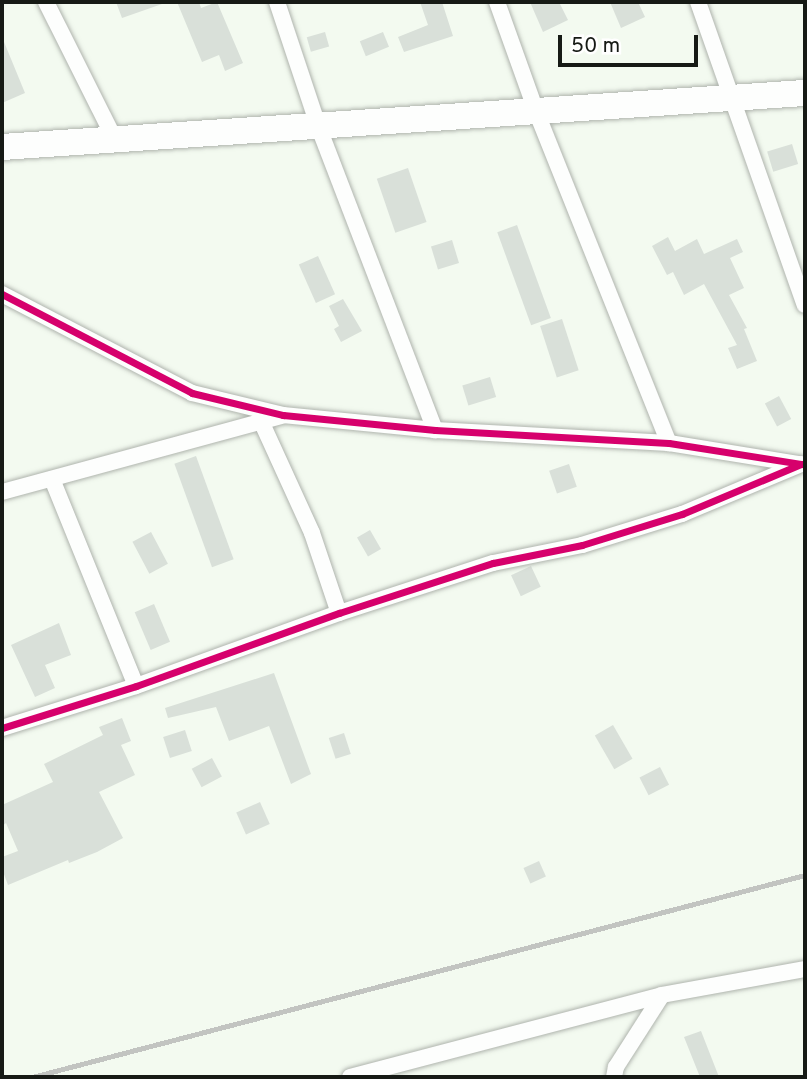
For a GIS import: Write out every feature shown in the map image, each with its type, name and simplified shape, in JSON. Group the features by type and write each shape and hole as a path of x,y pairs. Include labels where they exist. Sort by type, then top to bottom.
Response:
{"main road":[{"path":"2,147 319,128 805,93"}],"street":[{"path":"46,2 115,140"},
{"path":"277,2 319,128 435,430"},
{"path":"497,2 536,111 669,443"},
{"path":"698,2 805,305"},
{"path":"2,294 192,393 283,415 435,430 669,443 803,464"},
{"path":"2,492 283,415"},
{"path":"261,421 312,533 339,613"},
{"path":"2,728 136,686 339,613 493,563 582,545 682,514 803,464"},
{"path":"52,479 136,686"},
{"path":"350,1077 662,995 805,970"},
{"path":"614,1077 616,1067 662,995"}],"building":[{"path":"116,2 162,2 162,4 122,18"},
{"path":"177,2 199,2 201,8 217,2 243,63 225,71 219,55 202,62"},
{"path":"420,2 442,2 453,36 404,52 398,37 428,25"},
{"path":"530,2 559,2 568,20 543,32"},
{"path":"610,2 638,2 645,17 621,28"},
{"path":"325,32 329,46 311,52 307,37"},
{"path":"383,32 389,47 366,56 360,41"},
{"path":"2,37 25,93 2,103"},
{"path":"792,144 798,164 773,172 767,152"},
{"path":"408,168 427,222 395,233 377,179"},
{"path":"517,225 551,318 531,325 497,232"},
{"path":"668,237 675,251 697,239 704,254 737,239 743,252 730,258 744,288 729,295 747,328 744,329 757,361 737,369 728,348 737,345 704,284 684,295 673,272 667,275 652,246"},
{"path":"452,240 459,263 438,269 431,246"},
{"path":"318,256 335,294 316,303 299,265"},
{"path":"343,299 362,331 341,342 334,329 339,326 329,306"},
{"path":"562,319 579,370 557,377 540,326"},
{"path":"490,377 496,397 468,406 462,385"},
{"path":"779,396 791,419 777,426 765,404"},
{"path":"196,456 234,559 212,567 174,464"},
{"path":"569,464 577,487 557,494 549,471"},
{"path":"370,530 381,549 368,557 357,538"},
{"path":"151,532 168,564 149,574 132,542"},
{"path":"531,566 541,587 521,596 511,575"},
{"path":"154,604 170,642 151,650 135,612"},
{"path":"59,623 71,655 45,665 55,688 35,697 11,645"},
{"path":"274,673 311,774 291,784 269,726 229,741 216,707 168,718 165,708"},
{"path":"122,718 131,741 121,745 135,775 99,792 123,838 97,852 69,863 68,860 8,885 2,869 2,857 18,851 6,823 2,826 2,805 53,782 44,764 103,735 99,727"},
{"path":"613,725 632,759 614,769 595,736"},
{"path":"185,730 192,751 170,758 163,737"},
{"path":"344,733 351,754 336,759 329,738"},
{"path":"212,758 222,777 202,787 192,769"},
{"path":"660,767 669,785 649,795 640,777"},
{"path":"260,802 270,824 246,835 236,813"},
{"path":"539,861 546,877 530,883 523,868"},
{"path":"701,1031 719,1077 700,1077 684,1037"}],"railway":[{"path":"32,1077 805,875"}],"cycle path":[{"path":"2,294 192,393 283,415 435,430 669,443 802,464"},
{"path":"2,728 136,686 339,613 493,563 582,545 682,514 801,464"}]}
